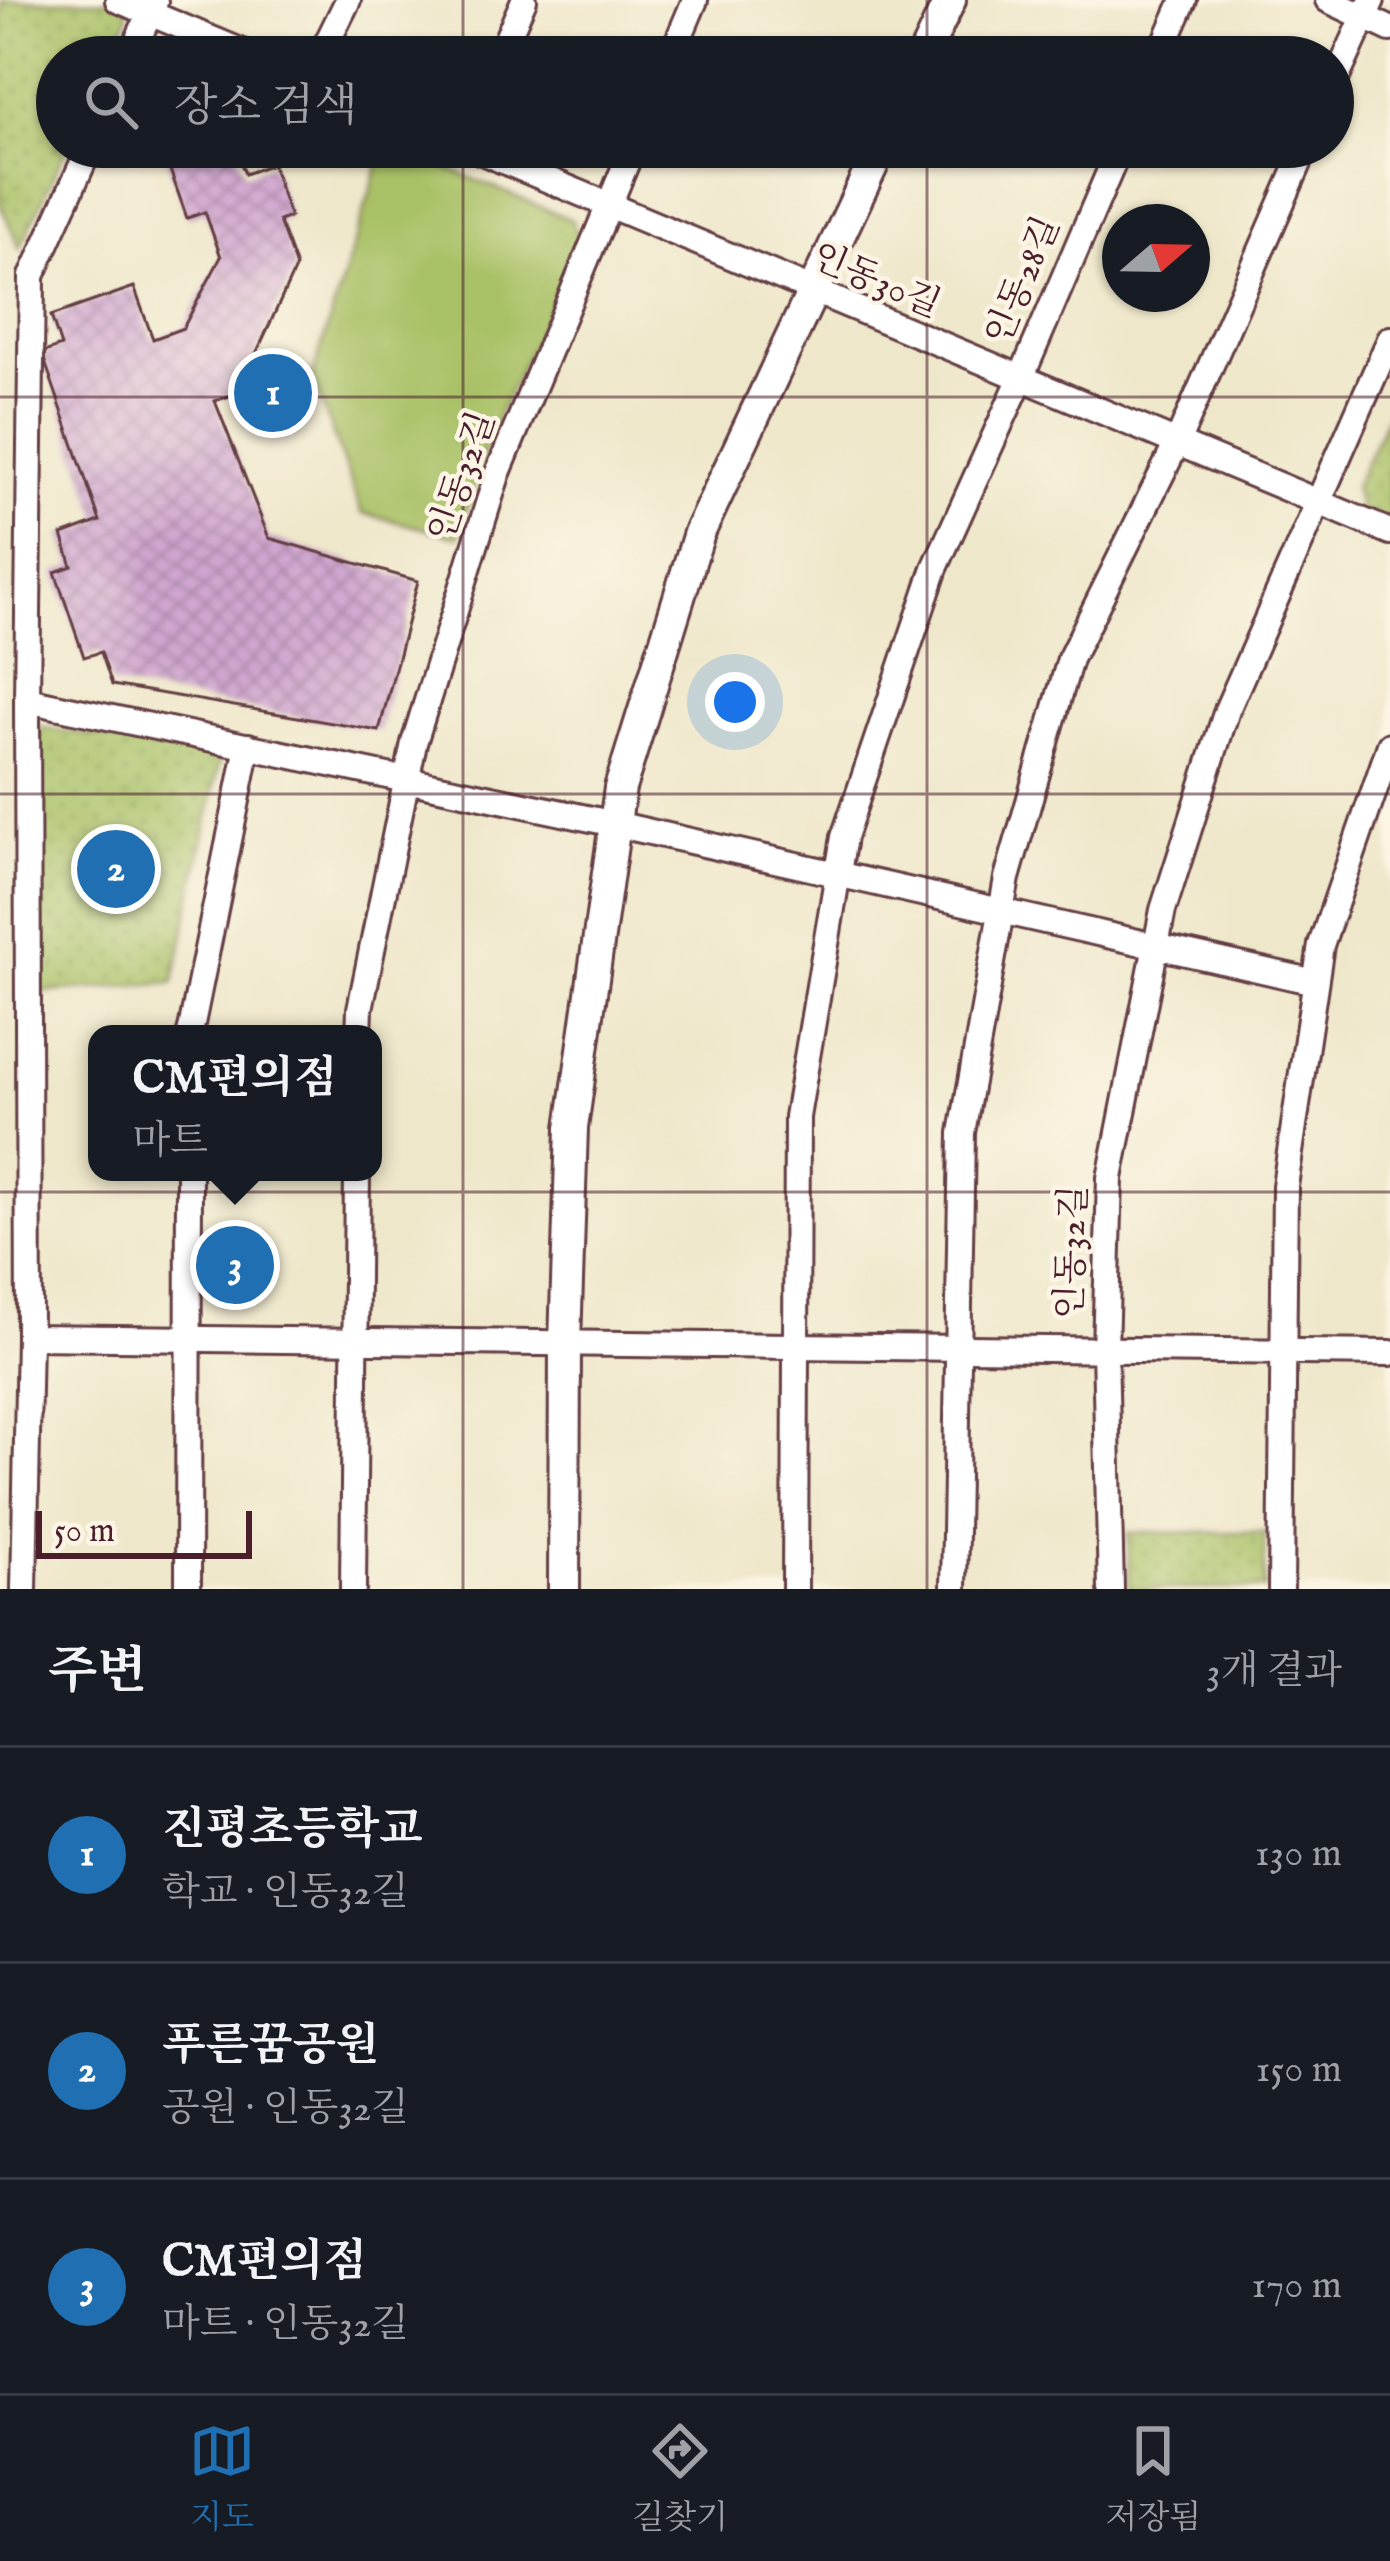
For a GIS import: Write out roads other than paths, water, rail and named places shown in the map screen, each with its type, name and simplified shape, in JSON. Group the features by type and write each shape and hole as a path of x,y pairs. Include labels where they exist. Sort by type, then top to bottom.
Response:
{"street":[{"path":"118,0 153,7 212,36"},
{"path":"330,36 348,0"},
{"path":"508,36 524,0"},
{"path":"680,36 695,0"},
{"path":"933,36 950,0"},
{"path":"1168,36 1184,0"},
{"path":"1328,0 1367,8 1390,29"},
{"path":"140,36 153,7"},
{"path":"1354,38 1367,8"},
{"path":"24,1589 32,276 81,168"},
{"name":"인동30길","path":"520,168 1390,532"},
{"path":"608,205 624,168"},
{"path":"564,1589 572,1128 620,788 699,533 871,168"},
{"name":"인동28길","path":"1021,378 1111,168"},
{"path":"954,1589 962,1133 1007,878 1070,659 1177,443 1297,168"},
{"name":"인동32길","path":"359,1025 414,743 497,476 608,205"},
{"path":"1318,502 1390,339"},
{"path":"795,1589 797,1118 844,837 934,568 1021,378"},
{"name":"인동32길","path":"1111,1589 1105,1350 1110,1178 1163,910 1227,710 1318,502"},
{"path":"27,700 615,824 1316,982"},
{"path":"1281,1589 1285,1186 1321,945 1390,745"},
{"path":"192,1025 248,746"},
{"path":"188,1589 189,1181"},
{"path":"353,1589 357,1181"},
{"name":"인동32길","path":"29,1337 1390,1353"}],"place":[{"name":"진평초등학교","path":"273,393"},
{"name":"푸른꿈공원","path":"116,869"},
{"name":"CM편의점","path":"235,1265"}]}
